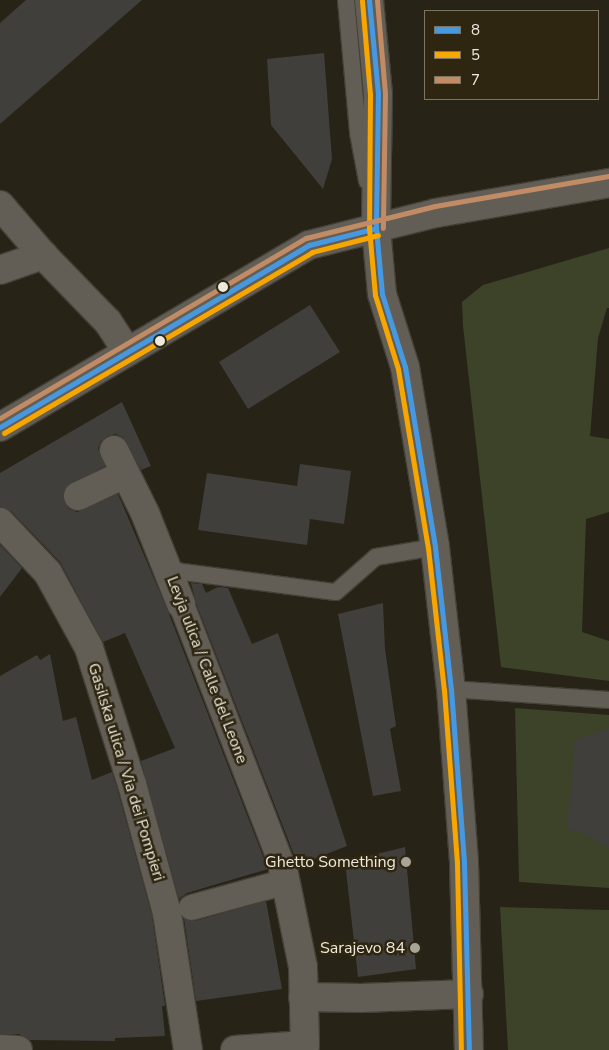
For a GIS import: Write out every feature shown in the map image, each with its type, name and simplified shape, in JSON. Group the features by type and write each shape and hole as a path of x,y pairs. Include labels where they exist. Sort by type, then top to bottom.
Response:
{"street":[{"path":"369,0 378,94 376,228 382,294 406,367 434,547 451,689 464,863 469,1050"},
{"path":"0,427 309,245 436,213 609,183"},
{"path":"0,205 43,255 108,322 127,351"},
{"path":"0,270 43,255"},
{"name":"Levja ulica / Calle del Leone","path":"78,496 115,453 145,514 168,570 284,875"},
{"name":"Gasilska ulica / Via dei Pompieri","path":"0,522 48,573 89,648 132,784 167,914 188,1050"},
{"path":"191,908 284,875 303,967 305,1048 234,1050"},
{"path":"303,997 469,994"},
{"path":"0,1049 18,1050"}],"lane":[{"path":"346,0 358,133 376,228"},
{"path":"168,570 336,592 376,557 434,547"},
{"path":"451,689 609,700"}],"green space":[{"path":"609,248 609,308 607,308 598,338 590,436 609,439 609,512 586,519 582,632 609,641 609,681 501,667 463,326 462,302 483,285"},
{"path":"515,708 609,715 609,888 519,882"},
{"path":"500,907 609,910 609,1050 508,1050"}],"building":[{"path":"26,0 142,0 0,124 0,23"},
{"path":"324,53 332,159 323,189 271,125 267,59"},
{"path":"310,305 340,352 248,409 219,362"},
{"path":"122,402 151,466 141,470 123,437 116,434 108,436 101,441 98,448 105,466 66,487 63,494 64,502 69,509 77,512 118,494 169,614 268,869 187,893 179,899 141,761 175,748 125,633 103,642 60,562 11,511 0,507 0,473"},
{"path":"300,464 351,471 344,524 310,519 307,545 198,530 207,473 297,486"},
{"path":"0,545 22,568 0,597"},
{"path":"191,583 202,584 206,593 218,587 228,588 252,644 278,633 347,846 298,865 196,603"},
{"path":"383,603 385,649 396,726 390,729 401,791 373,796 338,614"},
{"path":"50,654 63,721 76,717 92,780 112,772 117,788 152,916 165,1006 162,1006 165,1036 115,1038 115,1041 29,1040 19,1034 0,1034 0,676 37,655 40,660"},
{"path":"609,728 609,848 580,831 567,830 575,740"},
{"path":"405,847 416,969 358,977 345,862"},
{"path":"266,901 282,989 196,1001 184,919 195,921"}],"transit line":[{"name":"8","path":"369,0 378,94 376,228 382,294 405,367 435,547 451,689 464,863 469,1050"},
{"name":"7","path":"377,0 385,94 383,228"},
{"name":"5","path":"362,1 370,94 369,228 375,295 398,369 428,548 444,690 457,863 461,1050"},
{"name":"7","path":"0,418 306,238 435,206 608,176"},
{"name":"8","path":"0,427 309,245 376,228"},
{"name":"5","path":"4,433 312,252 378,235"}],"place":[{"name":"Ghetto Something","path":"406,862"},
{"name":"Sarajevo 84","path":"415,948"}]}
